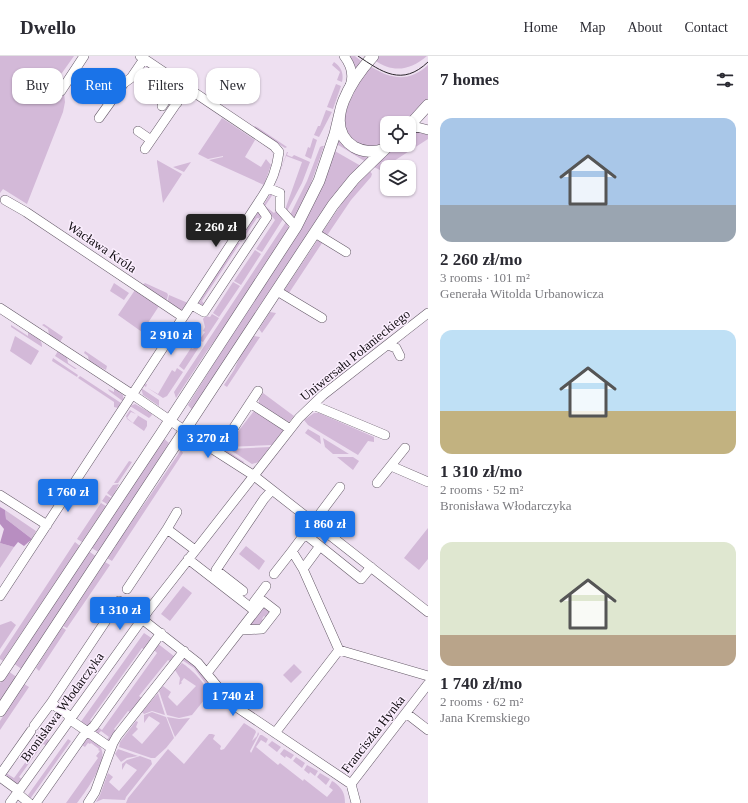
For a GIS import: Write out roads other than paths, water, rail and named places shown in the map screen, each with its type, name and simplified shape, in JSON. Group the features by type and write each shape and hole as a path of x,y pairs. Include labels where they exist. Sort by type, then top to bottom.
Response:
{"main road":[{"path":"0,676 296,227 319,181 335,134 340,113 350,87 355,78 373,56"},
{"path":"416,118 428,105"},
{"path":"340,113 339,123 342,134 353,146 372,152 380,151"},
{"path":"0,711 315,233 349,185 382,152"}],"street":[{"path":"63,88 84,56"},
{"path":"344,56 352,72 350,87"},
{"path":"99,118 130,78 142,58 157,68"},
{"path":"0,596 268,188 278,160 279,152 274,146 198,95"},
{"path":"145,150 176,104"},
{"path":"416,127 428,130"},
{"path":"138,131 151,140"},
{"path":"268,188 280,193 280,209 296,227"},
{"name":"Wacława Króla","path":"5,200 183,317"},
{"path":"192,305 204,312 213,300 267,217 258,204"},
{"path":"315,233 346,252"},
{"path":"277,291 322,318"},
{"path":"0,308 254,475 428,612"},
{"name":"Uniwersału Połanieckiego","path":"254,475 290,429 323,395 428,313"},
{"path":"388,345 396,348 400,356"},
{"path":"227,438 258,391"},
{"path":"250,404 290,429"},
{"path":"313,405 385,435"},
{"path":"377,483 406,448"},
{"path":"391,466 428,482"},
{"name":"Bronisława Włodarczyka","path":"10,803 142,618 254,475"},
{"path":"274,574 340,487"},
{"path":"243,591 216,570 272,490"},
{"path":"0,495 47,525"},
{"path":"29,803 0,776 33,729 177,512"},
{"path":"167,529 195,550"},
{"path":"304,534 361,580 371,567"},
{"path":"303,568 320,546"},
{"path":"292,551 303,568 339,650"},
{"path":"188,559 254,610"},
{"path":"254,610 254,602 266,586"},
{"path":"123,594 142,618 200,665 232,704 351,784"},
{"path":"206,673 241,630 254,610 263,601 276,611 262,629 241,630"},
{"path":"36,803 77,744 94,726 161,633"},
{"path":"339,650 428,676"},
{"path":"275,733 339,650"},
{"path":"88,803 98,787 111,748 117,736 184,651"},
{"name":"Franciszka Hynka","path":"356,803 351,784 428,684"},
{"path":"50,702 111,748"},
{"path":"406,713 428,730"}],"tram line":[{"path":"358,56 384,72 401,75 419,70 428,62"}]}
